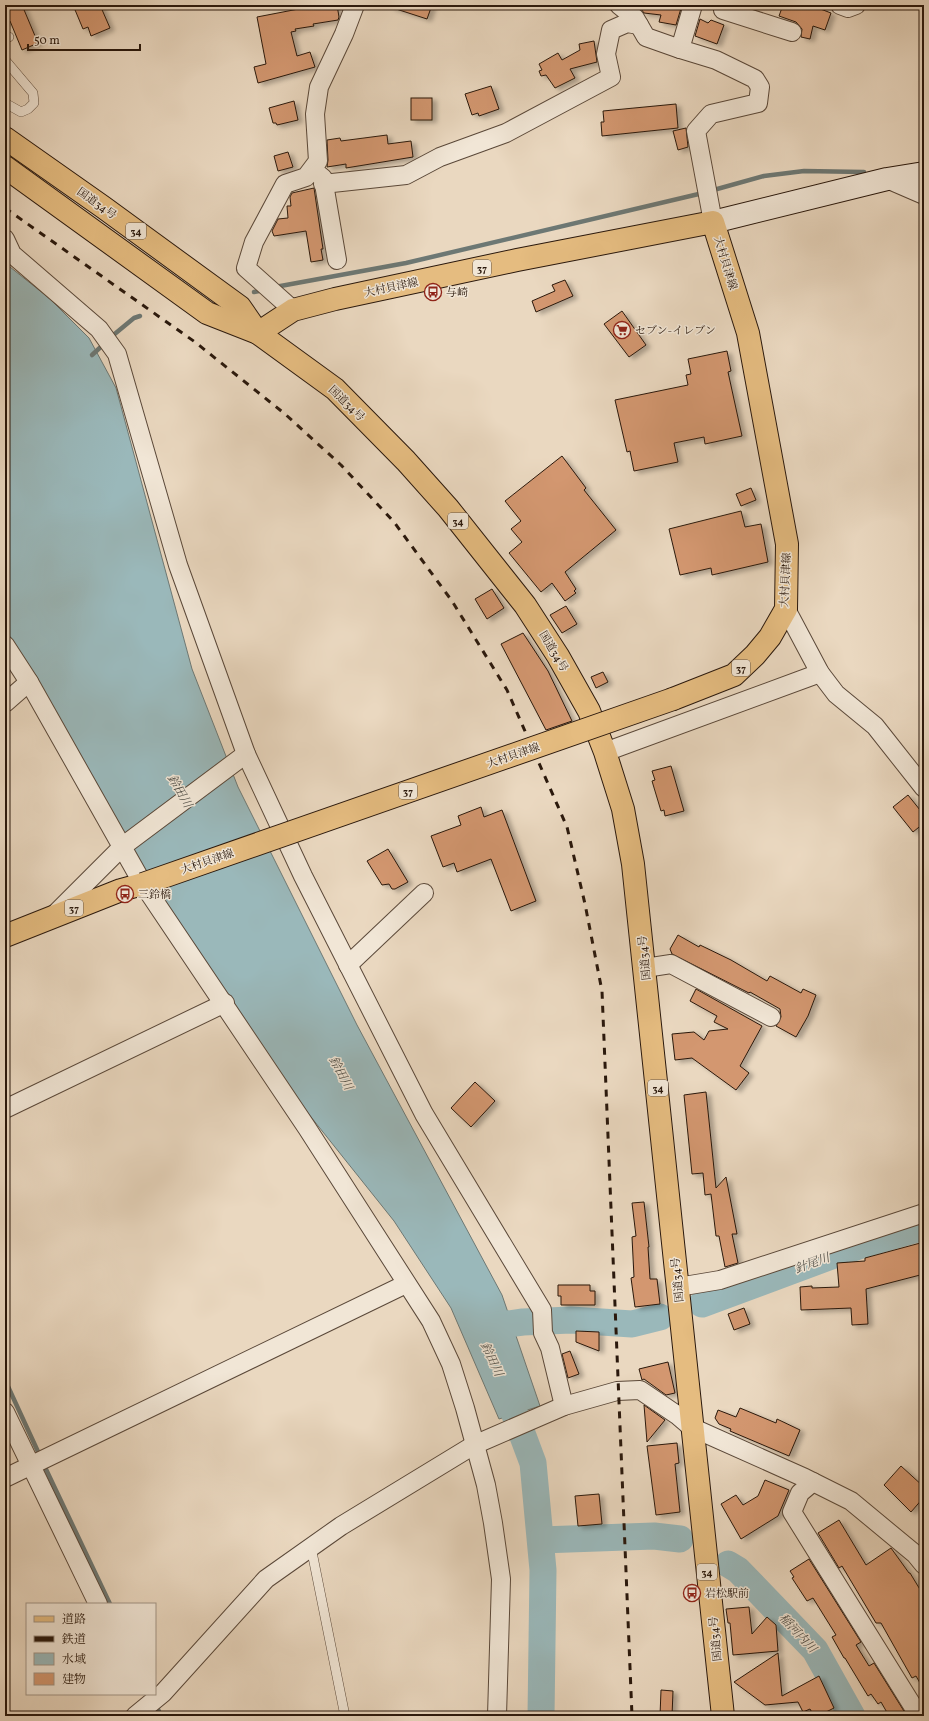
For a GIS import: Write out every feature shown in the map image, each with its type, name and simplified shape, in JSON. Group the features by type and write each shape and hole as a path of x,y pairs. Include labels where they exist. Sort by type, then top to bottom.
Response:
{"main road":[{"name":"国道34号","path":"5,138 240,307 258,333"},
{"name":"国道34号","path":"5,167 206,313 258,333 335,389 406,461 448,508 525,605 554,650 589,711 605,752 624,817 633,864 678,1287 691,1427 723,1716"},
{"path":"711,212 924,173"},
{"name":"大村貝津線","path":"5,936 121,890 143,884 673,699 734,675 755,655 770,637 786,609 787,544 748,333 711,212 517,260 286,303 258,333"}],"street":[{"path":"286,303 259,281 246,268 254,242 286,184 306,177 318,161 315,114 319,87 344,34 355,5"},
{"path":"619,5 635,18 646,37 716,60 755,79 760,87 758,103 711,114 696,131 711,212"},
{"path":"680,49 693,5"},
{"path":"704,5 723,7 792,32"},
{"path":"840,5 848,8 856,5"},
{"path":"323,184 406,175 440,157 506,133 611,77 606,54 610,30 627,23 639,25"},
{"path":"311,169 323,178 337,260"},
{"path":"887,179 924,195"},
{"path":"5,240 12,254 99,329 117,354 178,565 241,759 303,876 424,1114 542,1310 543,1333 550,1348 562,1407"},
{"path":"786,609 820,673 836,694 875,726 924,788"},
{"path":"5,645 127,844 143,884 308,1128 431,1321 451,1364 477,1443 494,1523 501,1579 497,1716"},
{"path":"605,752 820,673"},
{"path":"5,703 29,682"},
{"path":"53,916 127,844 241,759"},
{"path":"348,964 424,893"},
{"path":"645,968 672,964 721,982 771,1017"},
{"path":"5,1109 224,1003"},
{"path":"678,1287 720,1280 924,1213"},
{"path":"5,1478 406,1284"},
{"path":"144,1707 163,1692 266,1579 341,1526 477,1443 562,1407 617,1392 640,1390 677,1415 691,1427 813,1482 851,1501 915,1554 924,1565"},
{"path":"5,1412 38,1462 98,1603"},
{"path":"813,1482 800,1493 792,1512 919,1716"}],"lane":[{"path":"5,60 33,93 34,103 28,109 21,112 5,103"},
{"path":"311,1547 345,1716"}],"water":[{"path":"5,263 49,298 89,338 116,388 192,669 238,787 357,1025 502,1295 540,1406 499,1419 451,1308 394,1221 307,1112 161,897 5,634"}],"building":[{"path":"5,5 22,5 38,43 22,50 10,21 5,23"},
{"path":"73,5 100,5 110,28 91,36 88,27 83,29"},
{"path":"314,5 337,5 339,17 338,20 313,24 314,26 295,29 296,31 291,32 297,56 310,52 315,67 258,83 254,67 266,64 257,17"},
{"path":"391,5 432,5 427,19 390,7"},
{"path":"638,5 682,5 676,25 659,22 661,15 644,13"},
{"path":"783,5 810,5 831,13 825,30 813,26 810,39 801,37 802,29 796,22 779,16"},
{"path":"700,19 708,23 711,20 724,25 717,44 695,36"},
{"path":"594,41 597,62 570,69 575,78 555,88 546,75 541,76 539,71 542,70 539,64 558,53 562,60 580,50 579,44"},
{"path":"491,86 499,109 479,116 478,113 472,115 465,94"},
{"path":"411,98 432,98 432,120 411,120"},
{"path":"294,101 298,120 277,125 276,123 273,123 269,108"},
{"path":"676,104 678,128 602,136 601,122 604,122 603,111"},
{"path":"686,128 688,147 678,150 673,131"},
{"path":"387,135 388,144 411,141 413,157 346,168 346,164 327,167 327,140 340,138 341,141"},
{"path":"288,152 293,167 278,171 274,156"},
{"path":"314,188 323,249 321,249 323,260 311,262 306,231 274,236 272,231 278,219 288,218 287,206 291,206 290,197 292,193"},
{"path":"565,280 573,296 536,312 532,301 555,291 552,285"},
{"name":"セブン-イレブン","path":"622,311 646,345 629,357 604,324"},
{"path":"727,351 731,371 728,372 742,436 705,444 704,437 674,443 678,462 634,471 630,451 627,452 615,400 688,385 686,375 691,374 688,359"},
{"path":"562,456 586,488 584,490 616,530 565,572 576,589 574,591 576,593 565,601 552,583 541,592 509,553 522,542 511,529 521,521 505,501"},
{"path":"751,488 756,500 741,506 736,494"},
{"path":"741,511 745,527 761,524 768,562 712,575 711,568 680,575 669,529"},
{"path":"492,589 504,608 487,619 475,599"},
{"path":"566,606 577,624 562,633 550,615"},
{"path":"523,633 548,671 572,721 546,730 501,644"},
{"path":"603,672 608,682 596,688 591,677"},
{"path":"671,766 684,811 665,816 664,810 661,811 652,781 655,780 652,771"},
{"path":"908,795 924,815 924,823 913,832 893,807"},
{"path":"481,807 484,817 502,810 536,901 511,911 491,859 457,872 454,863 443,867 431,836 461,825 458,816"},
{"path":"388,849 408,882 395,889 392,889 389,884 382,885 367,861"},
{"path":"678,935 699,947 700,945 731,960 767,981 770,976 801,993 803,989 816,995 808,1016 796,1037 776,1026 781,1017 780,1009 750,992 749,993 672,954 670,949"},
{"path":"696,989 762,1026 740,1066 749,1073 736,1090 692,1058 675,1060 672,1034 694,1032 704,1040 709,1031 728,1029 714,1022 717,1016 690,1001"},
{"path":"475,1082 495,1101 471,1127 451,1108"},
{"path":"706,1092 716,1188 726,1177 737,1234 732,1234 738,1263 725,1267 719,1236 716,1236 711,1194 705,1195 703,1173 692,1174 684,1095"},
{"path":"644,1202 649,1247 650,1279 657,1279 660,1304 635,1307 631,1278 634,1277 632,1237 636,1236 632,1203"},
{"path":"924,1242 924,1274 866,1289 868,1324 852,1325 851,1308 801,1310 800,1287 839,1287 837,1263 865,1261 865,1258"},
{"path":"558,1285 590,1285 590,1291 595,1291 595,1305 561,1305 561,1296 558,1296"},
{"path":"744,1308 750,1324 734,1330 728,1314"},
{"path":"576,1331 599,1332 599,1351 576,1342"},
{"path":"570,1351 579,1374 568,1378 562,1354"},
{"path":"668,1362 675,1393 666,1395 644,1379 642,1380 639,1369"},
{"path":"644,1405 665,1420 647,1442"},
{"path":"740,1408 776,1423 777,1419 800,1430 789,1456 730,1431 731,1429 719,1424 715,1418 718,1410 736,1417"},
{"path":"677,1443 679,1463 675,1464 680,1512 656,1515 647,1446"},
{"path":"901,1466 924,1487 924,1497 911,1512 884,1485"},
{"path":"765,1480 789,1490 778,1516 741,1539 721,1504 736,1495 743,1505 758,1496"},
{"path":"599,1494 602,1524 578,1526 575,1496"},
{"path":"839,1520 866,1565 891,1548 910,1573 924,1596 924,1690 916,1676 912,1678 881,1623 876,1623 842,1566 839,1568 818,1533"},
{"path":"809,1559 861,1642 856,1645 869,1666 874,1663 907,1716 889,1716 881,1702 878,1704 871,1694 868,1696 832,1637 836,1635 813,1598 807,1601 792,1578 794,1577 790,1571"},
{"path":"749,1607 752,1634 767,1617 776,1625 778,1651 733,1655 730,1623 728,1623 726,1609"},
{"path":"778,1653 782,1696 819,1676 834,1708 818,1716 814,1716 810,1709 803,1712 798,1702 765,1705 734,1682"},
{"path":"661,1690 673,1691 672,1716 660,1716"}],"waterway":[{"path":"710,191 764,176 804,171 864,172"},
{"path":"275,287 406,263 703,193"},
{"path":"254,292 264,290"},
{"path":"111,337 134,318 140,316"},
{"path":"92,355 104,344"},
{"name":"針尾川","path":"702,1304 861,1245 924,1227"},
{"name":"針尾川","path":"478,1328 523,1322 571,1320 632,1324 660,1317"},
{"path":"5,1380 40,1456"},
{"name":"鈴田川","path":"502,1380 533,1463 543,1570 541,1716"},
{"path":"43,1463 110,1603"},
{"name":"稲河内川","path":"541,1540 654,1536 680,1539"},
{"name":"稲河内川","path":"728,1564 738,1570 815,1650 852,1716"},
{"path":"156,1705 161,1716"}],"railway":[{"path":"5,208 195,342 285,414 341,465 394,522 452,601 507,690 567,827 585,904 602,991 632,1716"}],"place":[{"name":"与崎","path":"433,292"},
{"name":"セブン-イレブン","path":"622,330"},
{"name":"三鈴橋","path":"125,894"},
{"name":"岩松駅前","path":"692,1593"}]}
